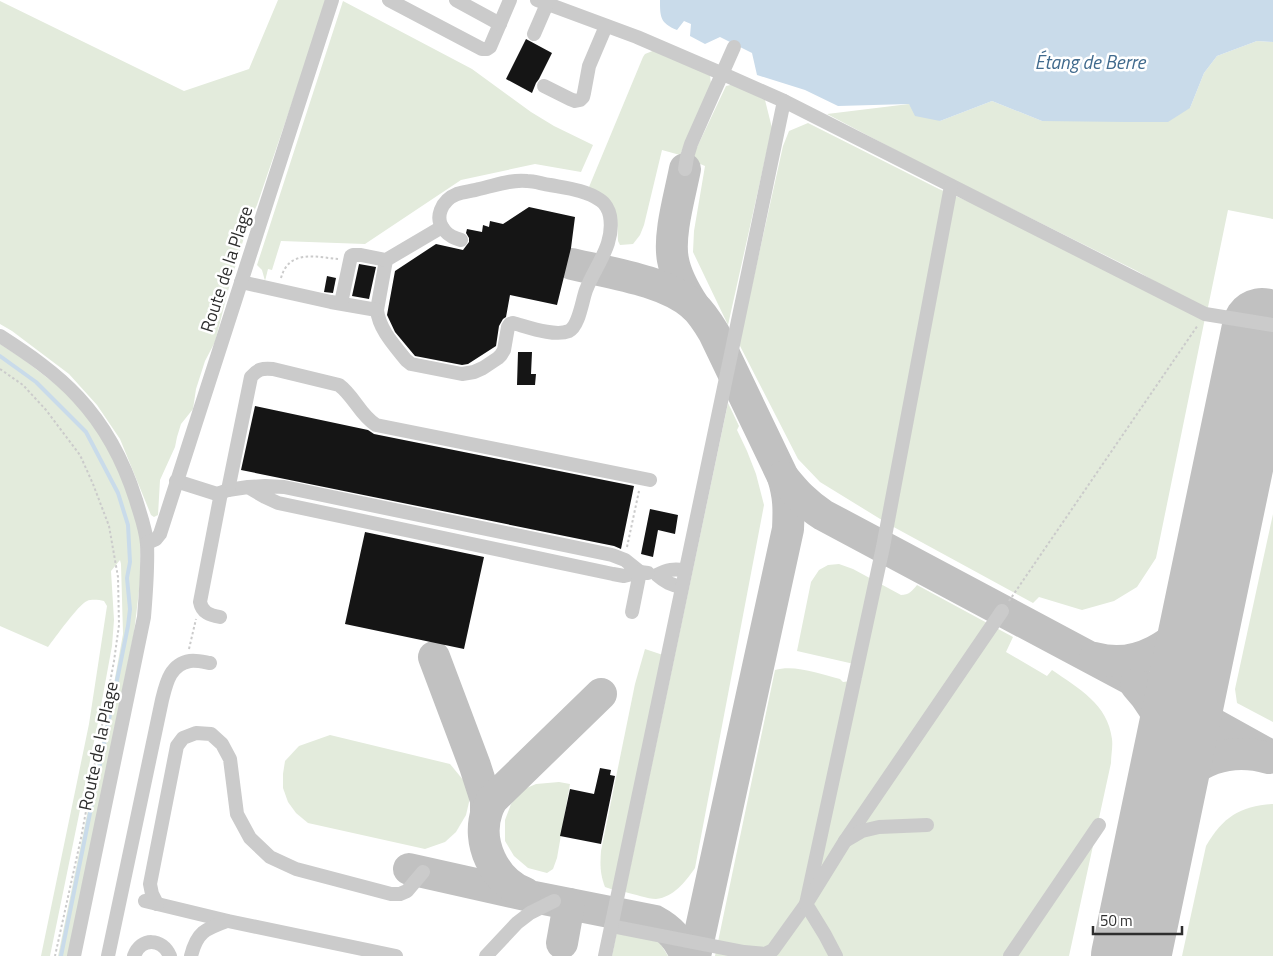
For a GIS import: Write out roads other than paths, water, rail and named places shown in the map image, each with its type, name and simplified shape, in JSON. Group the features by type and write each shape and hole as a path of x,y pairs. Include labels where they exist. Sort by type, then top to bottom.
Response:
{"street":[{"name":"Route de la Plage","path":"147,543 156,539 160,534 332,0"},
{"path":"389,0 482,49 490,47 510,0"},
{"path":"456,0 500,24"},
{"path":"534,34 542,2 637,37 784,101 1205,314 1273,325"},
{"path":"544,86 570,100 580,100 584,93 589,66 606,26"},
{"path":"686,169 691,144 734,47"},
{"path":"605,956 784,101"},
{"path":"386,260 377,310 381,326 411,364 462,374 474,372 501,355 510,324 513,323 558,333 567,332 572,328 577,321 586,289 607,247 611,224 609,211 603,201 594,196 576,190 527,181 516,181 457,194 448,199 442,207 439,216 440,223 444,231 450,236 461,240"},
{"path":"836,956 806,904 883,547 951,186"},
{"path":"341,303 351,256 356,254 386,260 442,227"},
{"path":"241,282 377,310"},
{"name":"Route de la Plage","path":"0,336 53,374 78,397 100,423 120,459 132,488 147,543 144,617 74,956"},
{"path":"220,617 207,613 201,608 200,602 251,377 256,371 263,368 339,385 346,390 368,420 376,425 645,480"},
{"path":"176,481 213,494 248,487 284,487 612,555 625,560 640,572"},
{"path":"248,487 278,503 613,574 624,576 640,572 657,575 672,585 682,587"},
{"path":"657,575 673,569 685,570"},
{"path":"632,612 640,572"},
{"path":"611,926 744,952 765,954 773,950 806,904 845,841 1002,611"},
{"path":"108,956 167,680 179,665 185,662 192,660 210,663"},
{"path":"396,956 151,903 150,884 177,746 184,738 196,733 211,734 222,744 230,759 237,814 250,838 270,857 296,870 391,894 400,894 407,891 422,872"},
{"path":"845,841 862,831 879,827 927,825"},
{"path":"1010,956 1099,825"},
{"path":"486,956 530,913 554,900"},
{"path":"191,956 194,942 201,934 213,926 228,921"},
{"path":"134,956 140,947 145,943 151,942 163,945 170,956"}],"water":[{"name":"Étang de Berre","path":"660,0 1273,0 1273,42 1257,41 1217,56 1204,73 1190,108 1168,122 1042,121 992,101 940,121 915,116 909,104 838,106 805,90 757,75 752,53 720,37 705,44 690,36 691,24 684,21 677,30 667,25 662,19"}],"waterway":[{"path":"0,356 36,382 86,432 118,493 128,525 130,562 127,578 130,609 128,626 61,956"}]}
